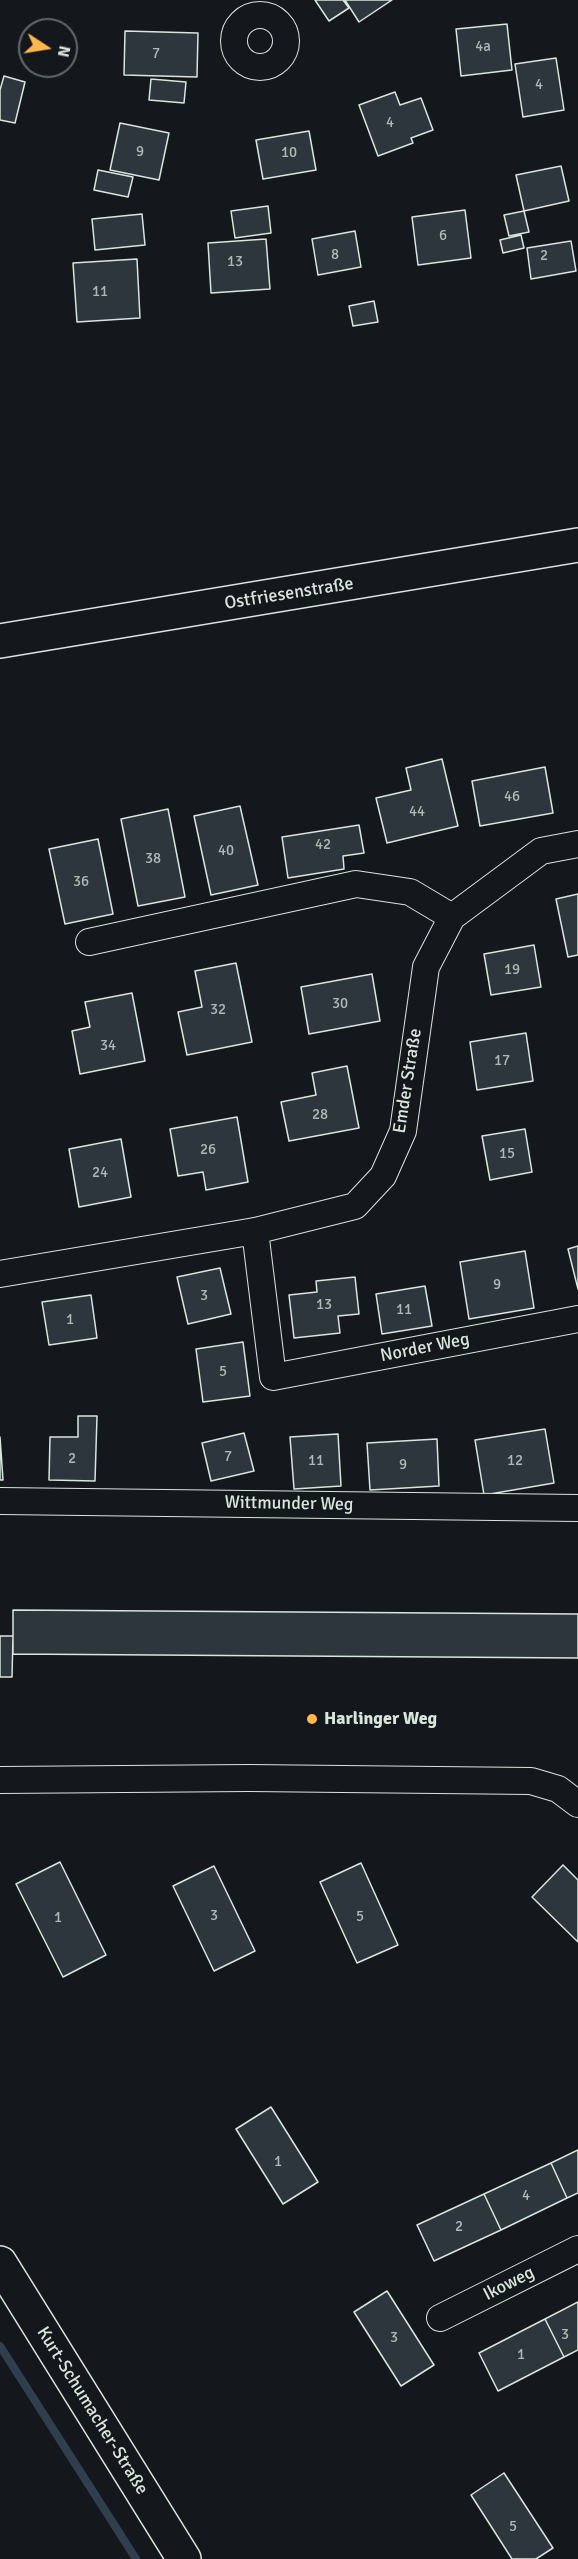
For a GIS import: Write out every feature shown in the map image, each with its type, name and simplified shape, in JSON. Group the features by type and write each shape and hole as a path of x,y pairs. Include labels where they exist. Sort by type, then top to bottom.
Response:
{"main road":[{"name":"Ostfriesenstraße","path":"0,641 578,545"},
{"name":"Kurt-Schumacher-Straße","path":"0,2263 184,2559"}],"street":[{"name":"Emder Straße","path":"0,1274 255,1231 355,1206 383,1176 403,1131 426,967 452,917 541,851 578,844"},
{"path":"89,942 356,884 410,892 452,917"},
{"name":"Norder Weg","path":"255,1231 273,1377 578,1319"},
{"name":"Wittmunder Weg","path":"0,1501 578,1508"},
{"path":"0,1780 261,1778 531,1781 558,1789 577,1801"},
{"name":"Ikoweg","path":"440,2318 578,2249"}],"building":[{"path":"315,0 343,0 349,8 329,21"},
{"path":"345,0 392,0 359,22"},
{"path":"507,24 512,70 461,76 456,29"},
{"path":"125,31 198,33 197,77 124,75"},
{"path":"556,58 564,110 523,117 515,64"},
{"path":"4,76 25,82 15,123 0,120 0,90"},
{"path":"151,79 186,82 184,103 149,100"},
{"path":"395,92 400,105 421,98 433,130 411,138 413,143 378,156 359,105"},
{"path":"120,123 169,133 159,180 110,170"},
{"path":"309,131 316,170 263,179 256,140"},
{"path":"561,166 569,201 524,211 516,175"},
{"path":"98,170 133,177 128,197 94,190"},
{"path":"268,206 271,233 235,238 231,211"},
{"path":"465,210 471,258 418,265 412,217"},
{"path":"524,211 529,232 509,236 504,215"},
{"path":"142,214 145,245 95,250 92,219"},
{"path":"355,231 361,267 318,275 312,239"},
{"path":"521,235 524,248 503,253 500,240"},
{"path":"266,239 270,289 211,293 208,243"},
{"path":"571,241 576,271 531,279 527,248"},
{"path":"137,259 140,318 77,322 73,263"},
{"path":"374,301 378,322 353,326 349,306"},
{"path":"442,759 458,826 387,843 376,798 411,790 406,768"},
{"path":"545,767 553,813 480,826 472,781"},
{"path":"240,806 258,885 211,895 194,816"},
{"path":"168,809 185,897 138,906 121,819"},
{"path":"359,825 364,853 343,856 344,869 288,878 282,837"},
{"path":"98,839 113,914 65,924 49,849"},
{"path":"578,894 578,955 568,957 556,899"},
{"path":"534,945 541,987 491,995 484,954"},
{"path":"236,963 252,1042 187,1055 178,1012 202,1007 195,971"},
{"path":"372,974 380,1021 309,1034 301,987"},
{"path":"132,993 145,1061 80,1074 72,1031 90,1027 85,1002"},
{"path":"526,1033 533,1081 477,1090 470,1042"},
{"path":"347,1066 359,1128 289,1141 281,1102 316,1095 312,1073"},
{"path":"237,1117 248,1182 206,1190 203,1172 178,1176 170,1129"},
{"path":"525,1129 532,1172 490,1180 482,1136"},
{"path":"121,1139 131,1197 79,1207 69,1149"},
{"path":"578,1246 578,1289 568,1249"},
{"path":"525,1251 534,1308 469,1319 460,1262"},
{"path":"220,1268 231,1314 188,1324 177,1277"},
{"path":"355,1277 359,1314 338,1316 340,1333 294,1338 289,1295 317,1292 316,1281"},
{"path":"425,1286 432,1326 382,1334 376,1294"},
{"path":"91,1295 97,1338 49,1345 42,1302"},
{"path":"243,1342 250,1396 203,1402 196,1349"},
{"path":"78,1416 97,1416 95,1481 49,1480 50,1437 78,1437"},
{"path":"545,1429 554,1483 484,1495 475,1440"},
{"path":"244,1433 254,1471 211,1481 202,1443"},
{"path":"338,1434 341,1486 294,1489 290,1437"},
{"path":"0,1437 3,1480 0,1480"},
{"path":"437,1439 439,1486 370,1490 367,1443"},
{"path":"13,1610 578,1614 578,1658 13,1654"},
{"path":"0,1636 13,1636 12,1677 0,1677"},
{"path":"60,1862 106,1955 63,1977 16,1884"},
{"path":"361,1863 398,1945 357,1963 320,1882"},
{"path":"563,1865 578,1880 578,1942 532,1897"},
{"path":"214,1866 255,1951 214,1971 173,1886"},
{"path":"271,2107 318,2182 283,2204 236,2129"},
{"path":"578,2150 578,2193 567,2198 551,2163"},
{"path":"551,2163 567,2198 501,2230 484,2194"},
{"path":"484,2194 501,2230 434,2261 417,2225"},
{"path":"387,2291 434,2365 401,2386 354,2312"},
{"path":"578,2302 578,2350 564,2357 545,2319"},
{"path":"545,2319 564,2357 498,2391 479,2353"},
{"path":"504,2473 553,2548 536,2559 512,2559 471,2495"}],"waterway":[{"path":"0,2346 136,2559"}],"place":[{"name":"Harlinger Weg","path":"312,1719"}]}
